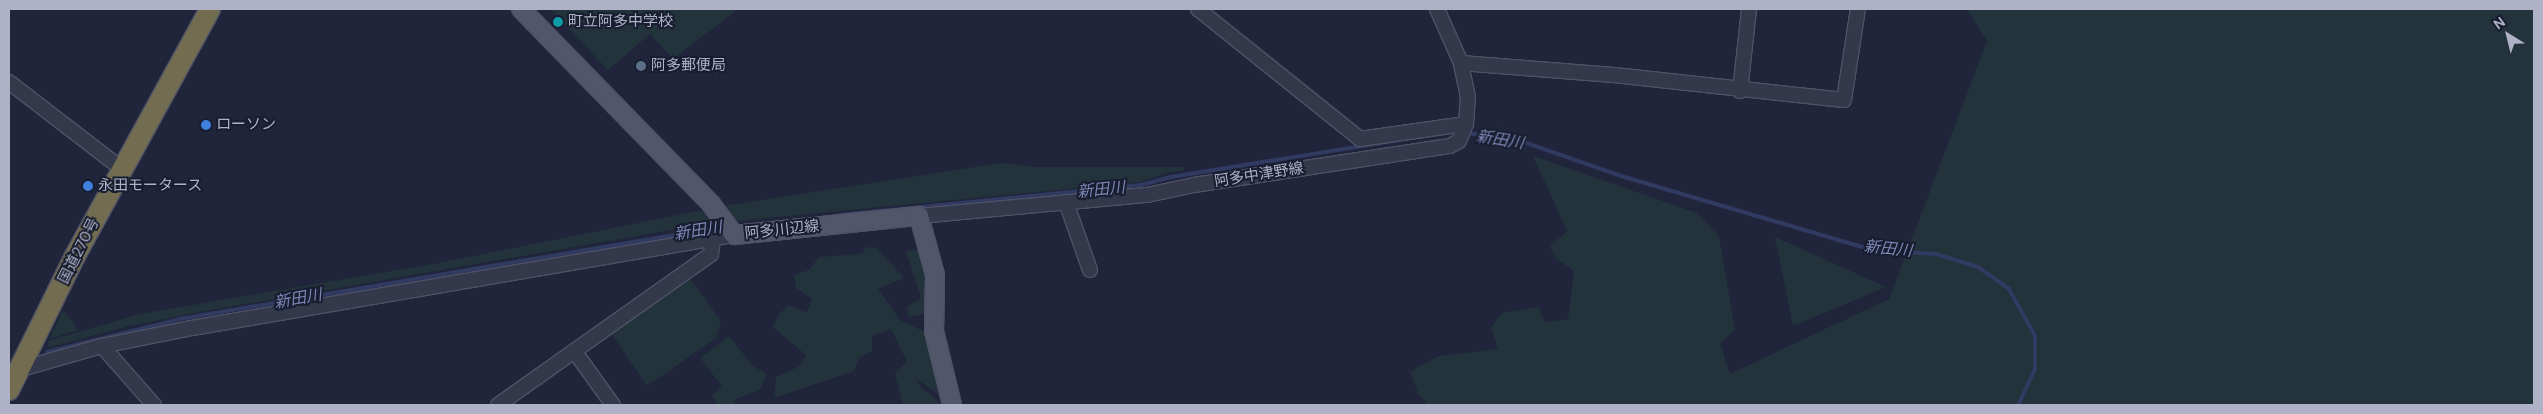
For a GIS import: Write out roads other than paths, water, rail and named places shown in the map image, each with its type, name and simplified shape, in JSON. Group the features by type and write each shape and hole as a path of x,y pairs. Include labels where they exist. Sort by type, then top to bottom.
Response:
{"highway":[{"name":"国道270号","path":"9,390 13,371 210,9"}],"main road":[{"name":"阿多川辺線","path":"521,9 731,230 919,216"},
{"path":"919,216 935,276 934,331 952,405"}],"street":[{"path":"1198,9 1360,139 1463,130 1468,102 1461,63 1437,9"},
{"path":"1740,91 1749,9"},
{"path":"1461,63 1614,75 1740,91 1844,100 1858,9"},
{"path":"9,82 122,170"},
{"name":"阿多中津野線","path":"919,216 1147,195 1194,184 1450,146 1463,130"},
{"path":"1066,202 1090,270"},
{"path":"13,371 102,346 713,239 731,230"},
{"path":"498,405 711,254 713,239"},
{"path":"102,346 154,405"},
{"path":"574,352 613,405"}],"waterway":[{"name":"新田川","path":"1466,133 1515,139 1621,176 1872,250 1936,254 1978,267 2009,289 2035,336 2035,369 2018,405"},
{"name":"新田川","path":"840,215 1141,185 1171,177 1399,140"},
{"name":"新田川","path":"47,352 180,319 721,227"}],"place":[{"name":"町立阿多中学校","path":"558,22"},
{"name":"阿多郵便局","path":"641,66"},
{"name":"ローソン","path":"206,125"},
{"name":"永田モータース","path":"88,186"}]}
